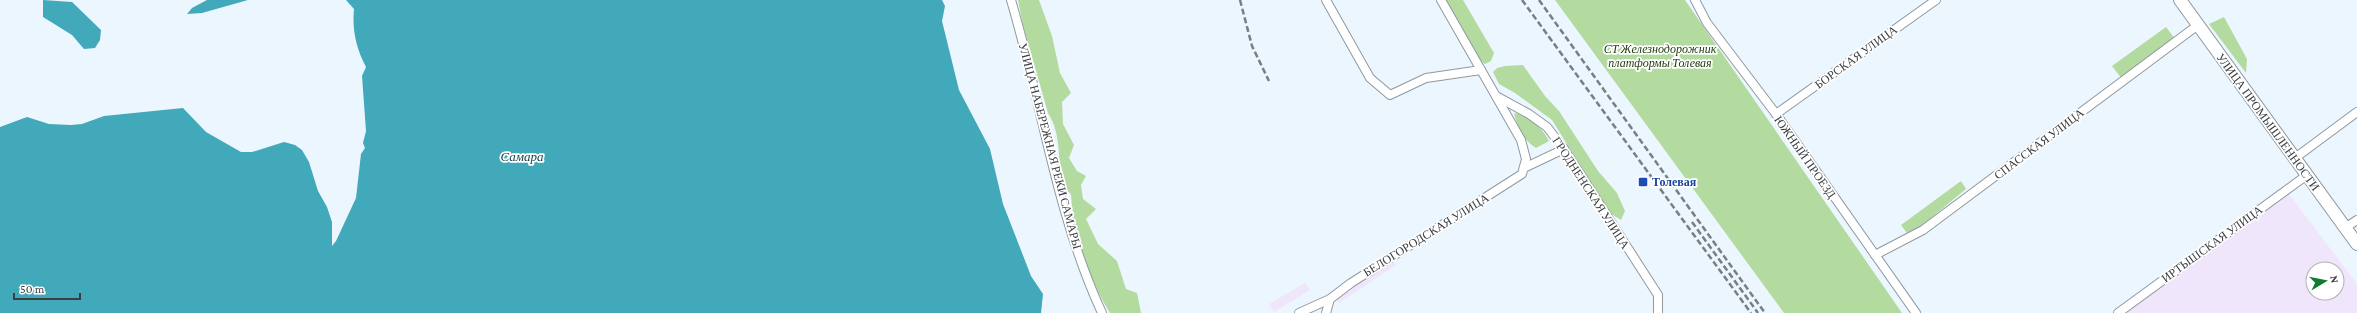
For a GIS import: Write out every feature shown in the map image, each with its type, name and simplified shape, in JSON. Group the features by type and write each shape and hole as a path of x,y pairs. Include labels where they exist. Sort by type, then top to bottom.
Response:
{"main road":[{"name":"УЛИЦА ПРОМЫШЛЕННОСТИ","path":"2180,0 2357,244"}],"street":[{"name":"УЛИЦА НАБЕРЕЖНАЯ РЕКИ САМАРЫ","path":"1011,0 1061,198 1085,276 1102,313"},
{"path":"1326,0 1370,78 1390,95 1426,78 1481,70"},
{"path":"1441,0 1521,140 1526,159 1524,168"},
{"name":"ЮЖНЫЙ ПРОЕЗД","path":"1695,0 1707,22 1776,114 1916,313"},
{"name":"БОРСКАЯ УЛИЦА","path":"1776,114 1936,0"},
{"name":"СПАССКАЯ УЛИЦА","path":"1875,255 1923,230 2198,25"},
{"name":"ГРОДНЕНСКАЯ УЛИЦА","path":"1496,96 1529,114 1547,127 1564,149 1658,295 1658,313"},
{"path":"2295,158 2357,112"},
{"path":"1524,168 1564,149"},
{"name":"БЕЛОГОРОДСКАЯ УЛИЦА","path":"1298,313 1330,299 1351,283 1522,174 1524,168"},
{"name":"ИРТЫШСКАЯ УЛИЦА","path":"2118,313 2307,175"},
{"path":"2345,228 2357,220"},
{"path":"1326,313 1330,299"}],"shaded area":[{"path":"2283,186 2340,261 2305,261 2305,301 2345,301 2345,268 2357,284 2357,313 2116,313"},
{"path":"1394,261 1396,265 1339,303 1336,299"},
{"path":"1305,283 1310,290 1274,312 1269,304"}],"green space":[{"path":"1018,0 1039,0 1052,36 1060,73 1071,93 1062,102 1063,124 1074,145 1069,158 1077,171 1086,176 1081,185 1083,199 1096,209 1086,219 1098,244 1117,261 1126,289 1137,293 1141,313 1110,313 1095,285 1083,255 1075,225 1071,194 1061,186 1059,148 1056,130 1048,113 1023,25"},
{"path":"1446,0 1463,0 1494,53 1491,61 1485,64 1479,60"},
{"name":"СТ Железнодорожник платформы Толевая","path":"1555,0 1685,0 1902,313 1784,313"},
{"path":"2224,17 2247,59 2246,73 2209,24"},
{"path":"2166,27 2176,40 2122,79 2112,66"},
{"path":"1523,65 1545,96 1559,111 1598,171 1617,193 1625,211 1621,220 1610,213 1552,120 1515,93 1499,84 1493,72 1497,68 1505,66"},
{"path":"1514,113 1530,119 1543,132 1549,141 1536,148 1528,142 1517,123"},
{"path":"1961,181 1966,189 1920,227 1907,233 1901,225"}],"water":[{"path":"43,0 72,2 101,30 100,40 95,48 84,49 72,35 43,17"},
{"path":"207,0 248,0 202,13 187,14 192,8"},
{"name":"Самара","path":"346,0 942,0 945,6 942,21 959,90 990,149 1003,204 1031,276 1043,294 1041,313 0,313 0,127 27,117 49,124 71,125 82,124 104,116 183,108 206,132 241,152 252,152 284,142 295,145 302,150 309,162 318,191 327,207 332,222 332,246 336,241 356,198 361,154 365,148 363,143 366,131 362,76 366,67 356,39 354,9"}],"railway":[{"path":"1240,0 1252,46 1269,81"},
{"path":"1522,0 1751,313"},
{"path":"1539,0 1765,313"},
{"path":"1692,222 1758,313"}],"place":[{"name":"Толевая","path":"1643,182"}]}
